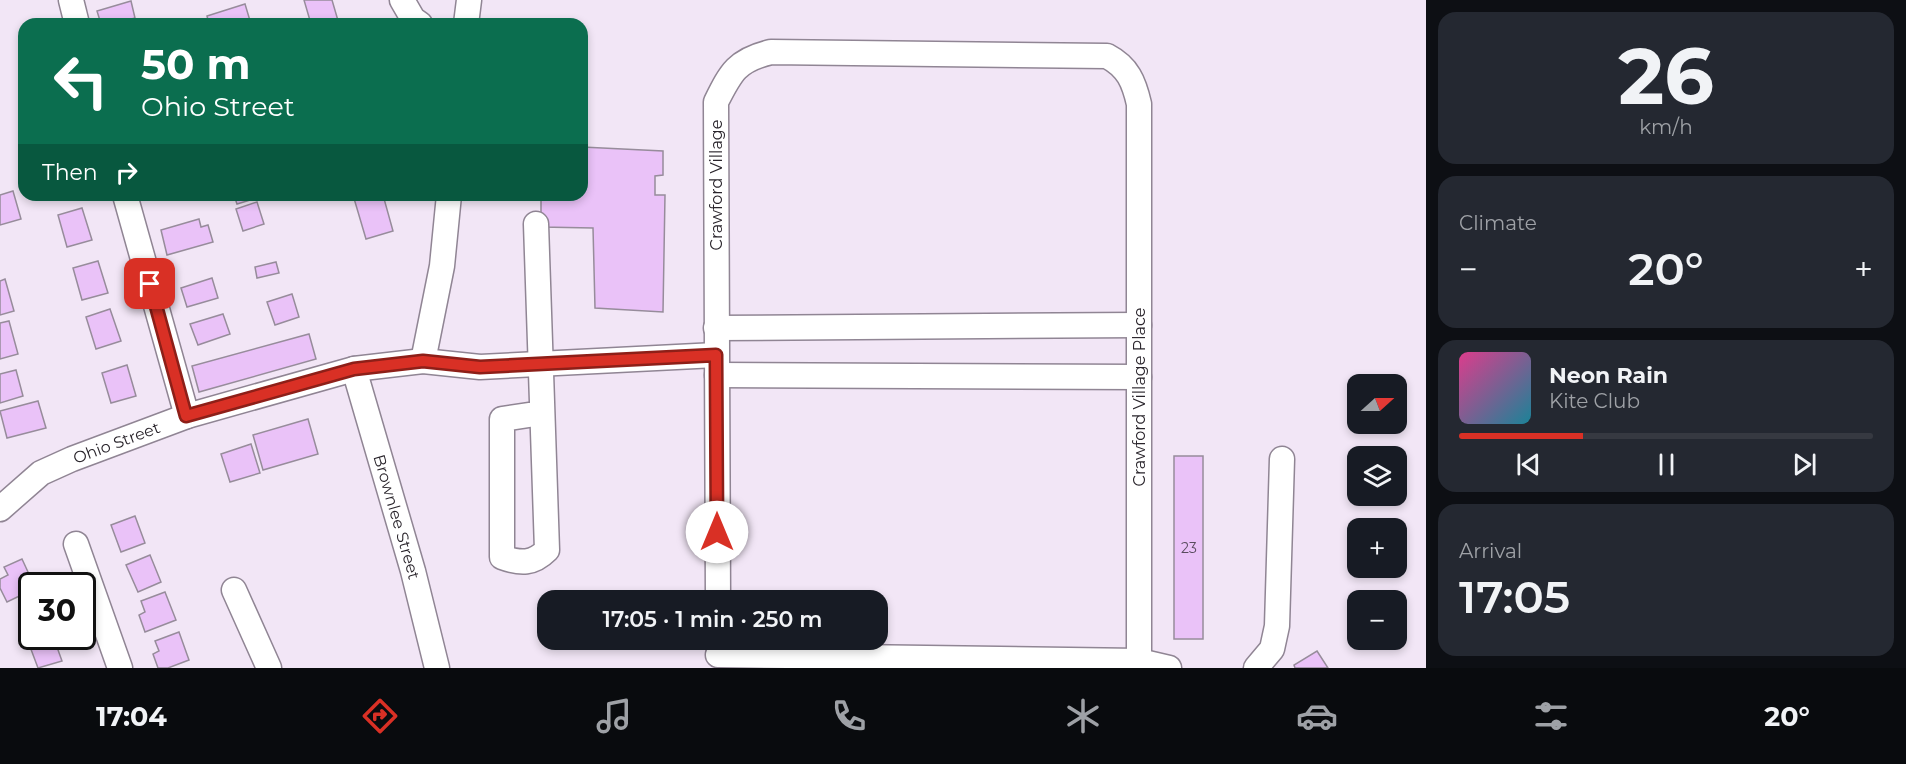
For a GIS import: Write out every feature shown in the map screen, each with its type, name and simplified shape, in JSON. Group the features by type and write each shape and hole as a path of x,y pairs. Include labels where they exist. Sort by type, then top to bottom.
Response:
{"street":[{"path":"71,0 76,18"},
{"path":"402,0 412,18"},
{"path":"467,18 469,0"},
{"name":"Crawford Village","path":"718,590 716,102 730,72 750,57 771,52 1107,56 1122,64 1134,83 1139,104"},
{"name":"Crawford Village Place","path":"1139,104 1139,661"},
{"path":"127,201 186,416"},
{"path":"423,361 442,266 448,201"},
{"path":"536,224 547,550 537,560 519,563 502,557 501,419 542,413"},
{"path":"716,328 1139,325"},
{"name":"Ohio Street","path":"0,509 41,473 186,416 354,369 423,361 480,367 540,364 716,365 1139,377"},
{"name":"Brownlee Street","path":"354,369 413,571 437,668"},
{"path":"1256,668 1272,649 1276,626 1282,459"},
{"path":"76,544 120,668"},
{"path":"234,590 269,668"},
{"path":"716,654 1139,661 1169,668"}],"building":[{"path":"304,0 332,0 337,18 309,18"},
{"path":"131,1 135,18 99,18 97,11"},
{"path":"245,4 249,18 208,18 207,16"},
{"path":"588,147 663,151 663,175 655,176 655,195 665,195 663,312 595,308 593,228 541,227 541,201 588,201"},
{"path":"13,191 21,219 0,225 0,195"},
{"path":"355,201 385,201 393,231 366,239"},
{"path":"257,202 264,224 243,231 236,209"},
{"path":"82,208 92,240 67,247 58,215"},
{"path":"199,219 201,227 208,225 213,242 167,255 161,230"},
{"path":"98,261 108,293 82,300 73,268"},
{"path":"276,262 279,273 257,278 255,267"},
{"path":"212,278 218,298 187,307 181,288"},
{"path":"5,279 14,311 0,315 0,281"},
{"path":"292,294 299,317 275,325 267,302"},
{"path":"110,309 121,341 96,349 86,317"},
{"path":"223,314 230,334 198,345 190,324"},
{"path":"9,321 18,354 0,359 0,323"},
{"path":"309,334 316,359 199,392 192,366"},
{"path":"127,365 136,396 111,403 102,373"},
{"path":"16,370 23,396 0,403 0,374"},
{"path":"38,401 46,428 7,438 0,411"},
{"path":"308,419 318,454 263,470 253,435"},
{"path":"251,444 260,473 230,482 221,454"},
{"path":"1174,456 1203,456 1203,639 1174,639"},
{"path":"135,516 145,543 121,552 111,525"},
{"path":"150,555 161,582 138,592 126,565"},
{"path":"22,559 28,572 18,572 18,597 7,602 0,588 0,579 8,575 4,567"},
{"path":"165,592 176,620 145,632 139,615 145,612 141,601"},
{"path":"179,632 189,660 168,668 158,668 153,654 159,651 155,641"},
{"path":"31,650 58,650 62,661 38,668"},
{"path":"1317,651 1328,668 1295,668 1294,665"}],"route":[{"path":"150,284 186,416 354,369 423,361 480,367 716,355 717,532"}]}
